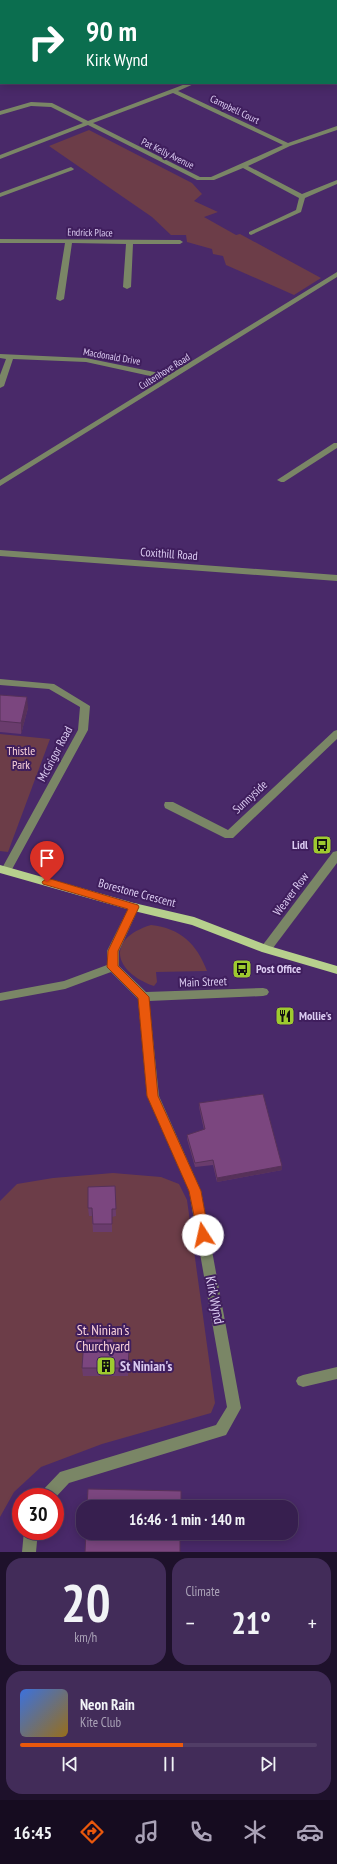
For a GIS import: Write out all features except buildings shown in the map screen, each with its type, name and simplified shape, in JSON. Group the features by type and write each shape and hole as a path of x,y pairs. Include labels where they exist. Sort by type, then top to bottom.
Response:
{"main road":[{"name":"Borestone Crescent","path":"3,869 134,907 194,921 266,949"},
{"path":"266,949 337,970"}],"street":[{"path":"0,157 191,84"},
{"name":"Campbell Court","path":"174,91 288,145"},
{"name":"Pat Kelly Avenue","path":"0,113 31,104 52,105 86,124 199,179 212,179 243,166"},
{"path":"243,166 288,145 337,128"},
{"path":"243,166 302,197"},
{"path":"0,195 71,169"},
{"path":"302,197 337,182"},
{"path":"251,233 299,211 302,197"},
{"name":"Endrick Place","path":"0,241 180,242"},
{"path":"60,299 69,241"},
{"path":"127,287 130,242"},
{"name":"Cultenhove Road","path":"0,484 337,274"},
{"name":"Macdonald Drive","path":"0,356 86,360 171,378"},
{"path":"0,386 10,356"},
{"path":"281,480 336,447"},
{"name":"Coxithill Road","path":"0,553 337,578"},
{"name":"McGrigor Road","path":"0,682 51,686 85,706 84,730 3,869"},
{"name":"Sunnyside","path":"169,805 229,835 337,733"},
{"name":"Weaver Row","path":"266,949 337,854"},
{"path":"134,907 113,951 112,967 143,997"},
{"path":"0,997 65,985 112,967"},
{"name":"Main Street","path":"143,997 262,992"},
{"name":"Kirk Wynd","path":"54,1488 64,1477 221,1430 234,1408 195,1191 153,1096 143,997"},
{"path":"304,1381 337,1373"},
{"path":"29,1552 30,1540"}],"green space":[{"path":"89,130 192,183 202,194 194,201 218,212 204,217 236,235 240,234 321,278 294,295 226,265 223,256 213,254 212,249 187,242 186,235 171,235 152,217 49,146"},
{"name":"Thistle Park","path":"0,734 50,739 8,852 0,851"},
{"path":"151,925 171,930 186,939 193,945 203,961 207,971 156,972 157,982 154,986 140,980 130,973 123,964 120,956 121,947 126,938 136,931"},
{"name":"St. Ninian's Churchyard","path":"113,1173 161,1177 179,1184 187,1200 215,1403 211,1413 102,1444 41,1467 18,1488 12,1488 12,1496 0,1517 0,1201 17,1184 53,1178"}],"place":[{"name":"Lidl","path":"322,845"},
{"name":"Post Office","path":"242,969"},
{"name":"Mollie's","path":"285,1016"},
{"name":"St Ninian's","path":"106,1366"}],"route":[{"path":"47,882 134,907 113,951 112,967 143,997 153,1096 195,1191 203,1235"}]}
